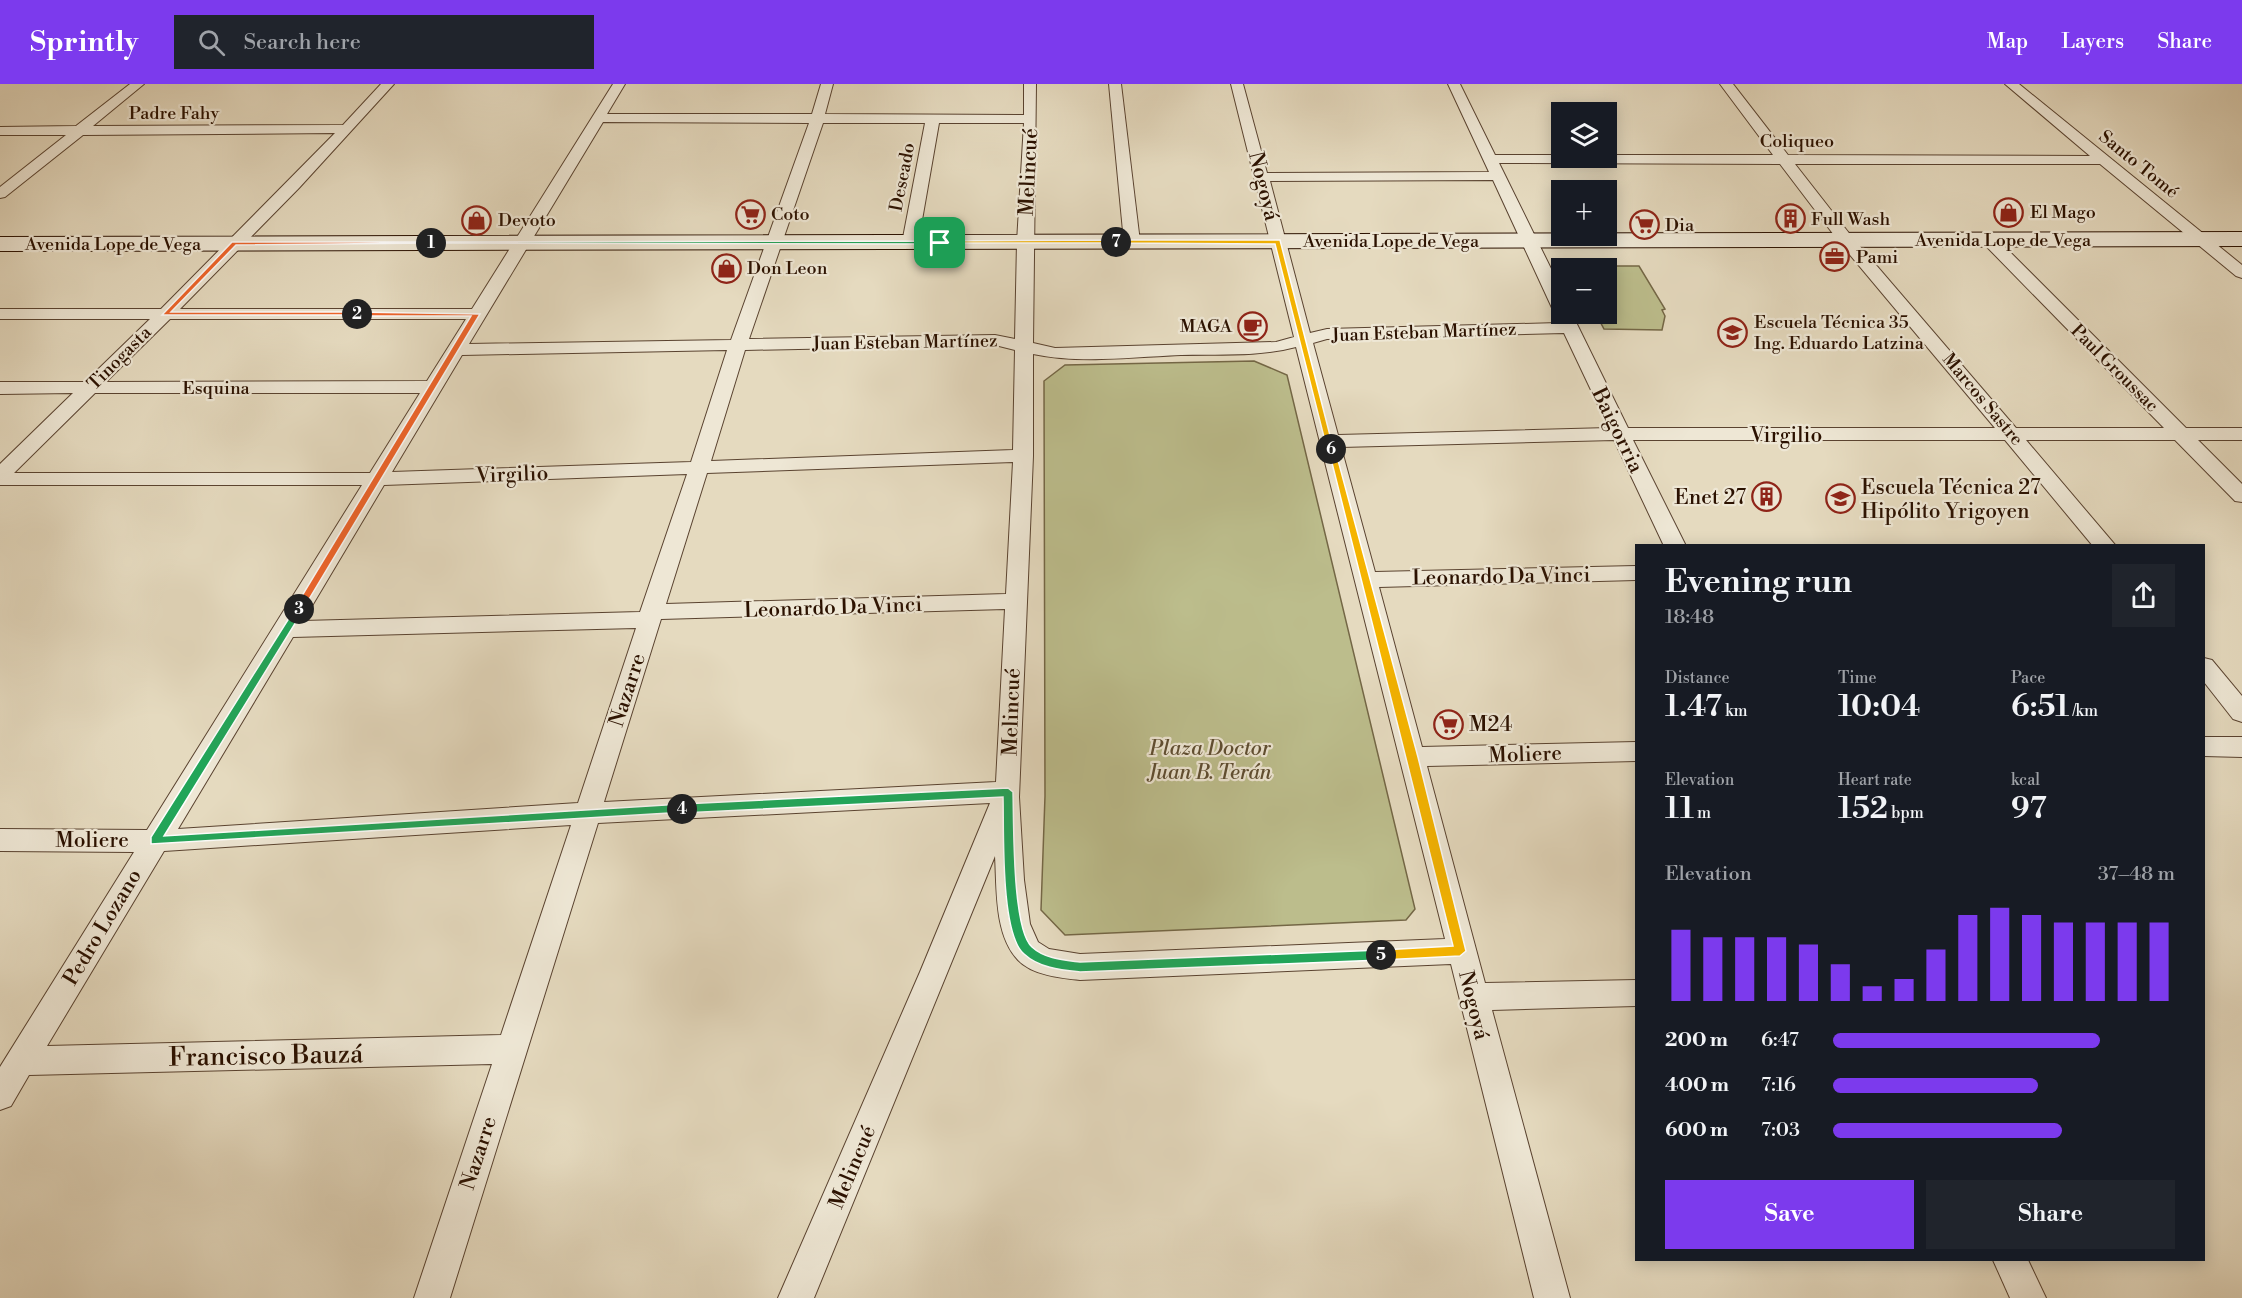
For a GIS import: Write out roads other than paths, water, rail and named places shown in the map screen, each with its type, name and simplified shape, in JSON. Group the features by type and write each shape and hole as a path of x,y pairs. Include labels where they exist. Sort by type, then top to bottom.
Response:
{"main road":[{"name":"Avenida Lope de Vega","path":"0,244 2242,239"}],"street":[{"path":"0,194 76,131 138,84"},
{"name":"Tinogasta","path":"0,477 165,314 347,129 388,84"},
{"name":"Pedro Lozano","path":"0,1095 15,1057 155,841 287,629 454,350 620,84"},
{"name":"Nazarre","path":"432,1298 738,345 817,119 827,84"},
{"name":"Melincué","path":"796,1298 935,972 1008,792 1023,456 1025,242 1031,119 1030,84"},
{"path":"1115,84 1132,242"},
{"name":"Nogoyá","path":"1237,84 1263,177 1302,341 1413,757 1460,951 1552,1298"},
{"name":"Baigorria","path":"1454,84 1551,288"},
{"name":"Marcos Sastre","path":"1726,84 1846,240 2103,544"},
{"name":"Santo Tomé","path":"2011,84 2242,273"},
{"path":"597,118 1031,119"},
{"name":"Deseado","path":"910,243 933,119"},
{"name":"Padre Fahy","path":"0,131 347,129"},
{"name":"Coliqueo","path":"1490,159 2104,160"},
{"path":"1263,177 1498,176"},
{"name":"Paul Groussac","path":"1989,240 2242,496"},
{"path":"0,314 476,314"},
{"name":"Juan Esteban Martínez","path":"454,350 994,340 1055,352 1143,351 1276,347 1327,334 1551,318"},
{"name":"Baigorria","path":"1567,324 1674,544"},
{"name":"Esquina","path":"0,388 432,387"},
{"name":"Virgilio","path":"1329,441 1620,434 2014,436 2242,434"},
{"name":"Virgilio","path":"0,477 377,479 1023,456"},
{"name":"Leonardo Da Vinci","path":"1365,579 1635,573"},
{"name":"Leonardo Da Vinci","path":"287,629 1015,601"},
{"path":"2205,667 2242,713"},
{"path":"2205,747 2242,747"},
{"name":"Moliere","path":"1413,757 1635,751"},
{"path":"1008,792 1013,912 1017,933 1027,950 1052,963 1080,967 1460,951"},
{"name":"Moliere","path":"0,840 155,841 587,813 1008,792"},
{"path":"1473,997 1635,993"},
{"name":"Francisco Bauzá","path":"15,1057 511,1049"},
{"path":"2010,1261 2028,1298"}],"place":[{"name":"El Mago","path":"2009,212"},
{"name":"Coto","path":"750,214"},
{"name":"Full Wash","path":"1790,219"},
{"name":"Devoto","path":"477,220"},
{"name":"Dia","path":"1644,225"},
{"name":"Pami","path":"1835,257"},
{"name":"Don Leon","path":"726,268"},
{"name":"MAGA","path":"1253,326"},
{"name":"Escuela Técnica 35 Ing. Eduardo Latzina","path":"1733,332"},
{"name":"Enet 27","path":"1767,497"},
{"name":"Escuela Técnica 27 Hipólito Yrigoyen","path":"1840,499"},
{"name":"M24","path":"1448,724"}],"park label":[{"name":"Plaza Doctor Juan B. Terán","path":"1210,760"}]}
